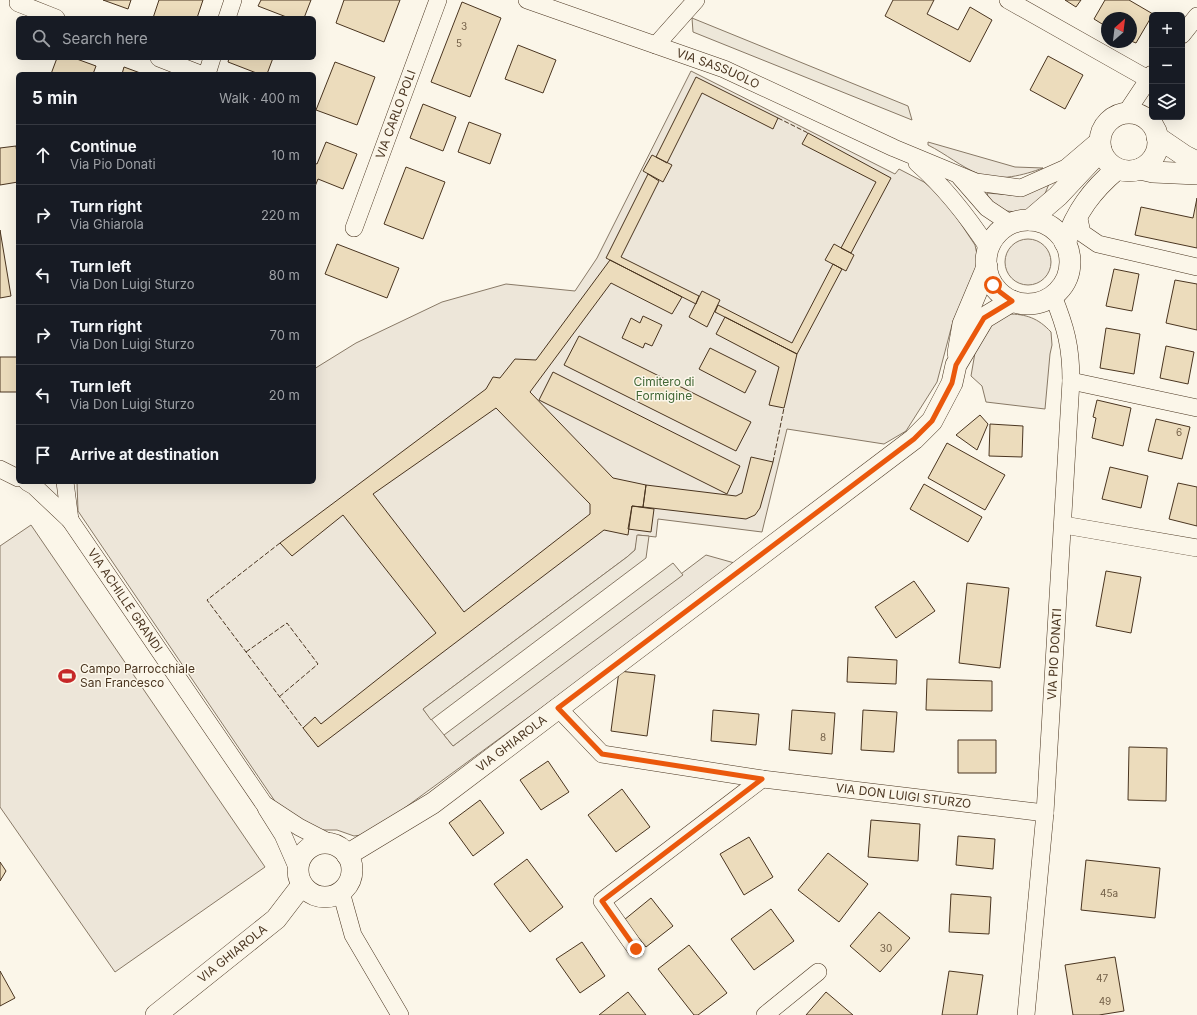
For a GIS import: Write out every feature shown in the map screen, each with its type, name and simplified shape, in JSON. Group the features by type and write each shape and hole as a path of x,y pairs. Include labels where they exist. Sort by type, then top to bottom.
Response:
{"street":[{"path":"228,16 233,0"},
{"name":"VIA CARLO POLI","path":"354,228 438,0"},
{"name":"VIA SASSUOLO","path":"527,0 724,69 903,152 976,182 1021,188 1066,168 1100,144"},
{"path":"656,45 696,0"},
{"path":"1008,0 1149,75"},
{"path":"18,3 51,16"},
{"path":"1185,30 1197,16"},
{"path":"164,60 195,72"},
{"path":"208,72 211,60"},
{"path":"1126,113 1149,78"},
{"path":"956,365 963,324 998,234 1020,222 1058,196 1100,144 1105,126 1112,118 1126,113 1133,113 1145,118 1153,126 1157,137 1158,147 1156,155 1151,162 1140,169 1130,172 1117,169 1109,164 1100,144"},
{"path":"1157,137 1185,156 1197,162"},
{"name":"VIA SASSUOLO","path":"903,152 936,179 969,219 988,258"},
{"path":"1065,243 1084,203 1100,184 1117,169"},
{"path":"1140,169 1153,172 1197,174"},
{"path":"957,174 987,208 1020,222 1047,225 1054,229 1065,243 1070,259 1069,272 1064,284 1053,296 1035,304 1025,304 1012,301 993,285 988,258"},
{"path":"1078,214 1082,233 1098,244 1197,267"},
{"name":"VIA PIO DONATI","path":"1026,1015 1045,813 1064,525 1071,381 1071,358 1065,325 1053,296"},
{"name":"VIA GHIAROLA","path":"347,855 433,803 914,439 932,421 952,383 956,365 984,318 1012,301"},
{"path":"1071,381 1197,408"},
{"path":"0,469 16,477"},
{"name":"VIA ACHILLE GRANDI","path":"30,484 70,520 264,804 299,827 330,843"},
{"path":"65,484 70,520"},
{"path":"1064,525 1197,548"},
{"name":"VIA DON LUIGI STURZO","path":"558,708 602,754 762,779 1045,813"},
{"path":"636,949 602,901 762,779"},
{"path":"264,804 283,835 308,891 324,897 333,896 340,892 346,886 351,875 351,863 347,855 337,846 330,843"},
{"name":"VIA GHIAROLA","path":"156,1015 276,919 300,876 300,858 305,851 317,844 330,843"},
{"path":"340,892 353,935 400,1015"},
{"path":"765,1015 818,972"}],"green space":[{"name":"Cimitero di Formigine","path":"691,71 895,174 899,169 924,182 945,200 975,245 978,259 973,279 953,321 937,382 906,431 884,444 787,429 762,532 658,519 656,537 638,535 635,550 627,557 423,709 453,746 706,555 738,564 369,834 354,836 337,830 314,830 287,819 78,511 77,484 316,484 316,368 356,343 442,302 506,284 575,291 597,258"},
{"path":"928,142 1015,167 1043,168 1011,177 987,176 972,171 928,145"},
{"path":"1049,184 1044,196 1028,209 1018,212 1006,211 989,201 987,193 1011,195"},
{"path":"1033,239 1045,245 1050,253 1050,271 1045,279 1037,284 1023,285 1011,279 1006,271 1005,257 1011,245 1019,240"},
{"path":"1008,314 1026,316 1036,320 1051,332 1052,345 1045,409 986,402 982,386 971,376 977,341 985,329"},
{"name":"Campo Parrocchiale San Francesco","path":"31,525 265,867 115,972 0,807 0,546"}],"shaded area":[{"path":"692,18 908,106 912,120 693,32"},
{"path":"637,535 649,536 646,558 431,720 423,709 627,557 635,550"},
{"path":"673,563 683,575 453,746 444,735"}],"building":[{"path":"103,0 131,0 128,9"},
{"path":"159,0 203,0 198,16 154,16"},
{"path":"261,0 311,0 305,16 284,16 258,6"},
{"path":"344,0 400,0 384,42 336,23"},
{"path":"893,0 934,0 927,14 958,30 970,7 992,20 970,62 885,16"},
{"path":"1065,0 1081,0 1076,7"},
{"path":"1105,0 1129,0 1150,12 1149,21 1137,41 1137,12 1101,12 1101,23 1094,19"},
{"path":"462,2 501,18 470,97 431,82"},
{"path":"518,45 556,60 543,93 505,79"},
{"path":"1048,56 1083,75 1065,109 1030,90"},
{"path":"56,60 80,60 96,66 94,72 52,72"},
{"path":"228,60 272,60 268,72 254,72 228,62"},
{"path":"335,62 375,77 357,125 316,110"},
{"path":"124,67 138,72 123,72"},
{"path":"696,77 778,118 773,129 702,93 667,163 656,157"},
{"path":"423,104 456,117 443,151 410,138"},
{"path":"469,122 501,134 490,164 458,152"},
{"path":"808,133 891,178 851,253 841,248 876,182 802,144"},
{"path":"326,142 357,154 343,189 318,179 316,184 317,164"},
{"path":"16,146 16,182 0,185 0,148"},
{"path":"652,155 672,165 663,182 643,171"},
{"path":"406,167 445,182 423,239 384,224"},
{"path":"648,174 659,181 621,257 699,296 696,304 606,258"},
{"path":"1197,198 1197,248 1135,235 1141,207 1193,218"},
{"path":"0,230 11,296 0,298"},
{"path":"337,244 399,268 387,298 325,274"},
{"path":"834,244 854,255 846,271 825,260"},
{"path":"610,260 682,297 672,314 611,283 530,392 613,478 646,485 643,507 632,506 628,535 604,530 318,747 303,728 315,717 321,724 436,633 343,515 292,556 280,543 486,389 493,377 500,378 515,359 536,360","holes":["496,408 590,504 590,514 464,612 373,494"]},
{"path":"833,264 842,269 797,354 715,312 718,305 792,343"},
{"path":"1114,269 1139,274 1132,311 1106,306"},
{"path":"1175,280 1197,284 1197,330 1166,323"},
{"path":"702,291 720,300 707,327 689,317"},
{"path":"643,316 662,325 652,346 645,343 643,348 622,338 631,318 640,323"},
{"path":"725,317 797,354 784,408 769,405 779,367 716,334"},
{"path":"1106,328 1140,334 1134,374 1100,368"},
{"path":"579,336 751,422 736,451 564,365"},
{"path":"1166,346 1194,352 1188,384 1160,378"},
{"path":"710,348 756,371 745,393 699,369"},
{"path":"0,357 16,357 16,392 0,392"},
{"path":"553,372 740,466 727,494 539,400"},
{"path":"1097,400 1131,408 1123,446 1092,438 1096,418 1093,417"},
{"path":"980,415 988,424 977,450 956,435"},
{"path":"1156,419 1190,427 1182,459 1148,451"},
{"path":"990,424 1023,426 1022,457 989,456"},
{"path":"947,443 1005,475 985,510 928,478"},
{"path":"751,457 773,462 760,508 755,515 746,519 643,507 646,485 736,496 742,493"},
{"path":"1110,467 1148,476 1141,508 1102,499"},
{"path":"1178,483 1197,487 1197,526 1169,519"},
{"path":"924,484 982,517 968,542 910,509"},
{"path":"632,506 654,509 651,532 628,529"},
{"path":"1106,571 1141,577 1131,633 1096,626"},
{"path":"914,581 935,611 896,638 875,607"},
{"path":"967,583 1009,588 1000,668 959,663"},
{"path":"848,657 897,660 896,684 847,682"},
{"path":"619,671 655,675 647,736 611,731"},
{"path":"927,679 992,681 992,711 926,710"},
{"path":"713,710 759,714 756,745 711,741"},
{"path":"792,710 835,713 832,754 789,750"},
{"path":"863,710 897,712 894,752 861,750"},
{"path":"958,740 996,740 996,773 958,773"},
{"path":"1129,747 1167,748 1166,801 1128,800"},
{"path":"548,761 569,792 541,810 520,780"},
{"path":"622,789 650,827 616,852 588,815"},
{"path":"480,800 504,833 473,856 449,823"},
{"path":"871,820 920,824 918,861 868,857"},
{"path":"958,836 995,839 993,869 956,865"},
{"path":"749,837 773,877 744,895 720,854"},
{"path":"828,853 868,884 839,922 798,890"},
{"path":"527,859 563,907 530,932 494,884"},
{"path":"1086,860 1160,868 1155,918 1081,910"},
{"path":"0,862 6,871 0,881"},
{"path":"951,894 991,897 989,934 949,932"},
{"path":"651,898 673,926 646,947 624,920"},
{"path":"771,909 794,941 754,970 731,939"},
{"path":"879,912 910,938 880,972 850,946"},
{"path":"582,942 605,976 580,993 556,959"},
{"path":"689,945 727,993 698,1015 694,1015 658,969"},
{"path":"1115,957 1124,1011 1099,1015 1073,1015 1065,965"},
{"path":"0,971 15,998 0,1006"},
{"path":"949,971 983,975 977,1015 942,1015"},
{"path":"628,992 646,1015 599,1015"},
{"path":"826,992 853,1015 806,1015"}],"fence":[{"path":"778,118 808,133"},
{"path":"773,462 784,408"},
{"path":"280,543 207,600 303,728"},
{"path":"246,652 287,623 318,664 279,697"}],"place":[{"name":"Campo Parrocchiale San Francesco","path":"67,676"}],"route":[{"path":"636,949 602,901 762,779 602,754 558,708 914,439 932,421 952,383 956,365 984,318 1012,301 993,285"}]}
